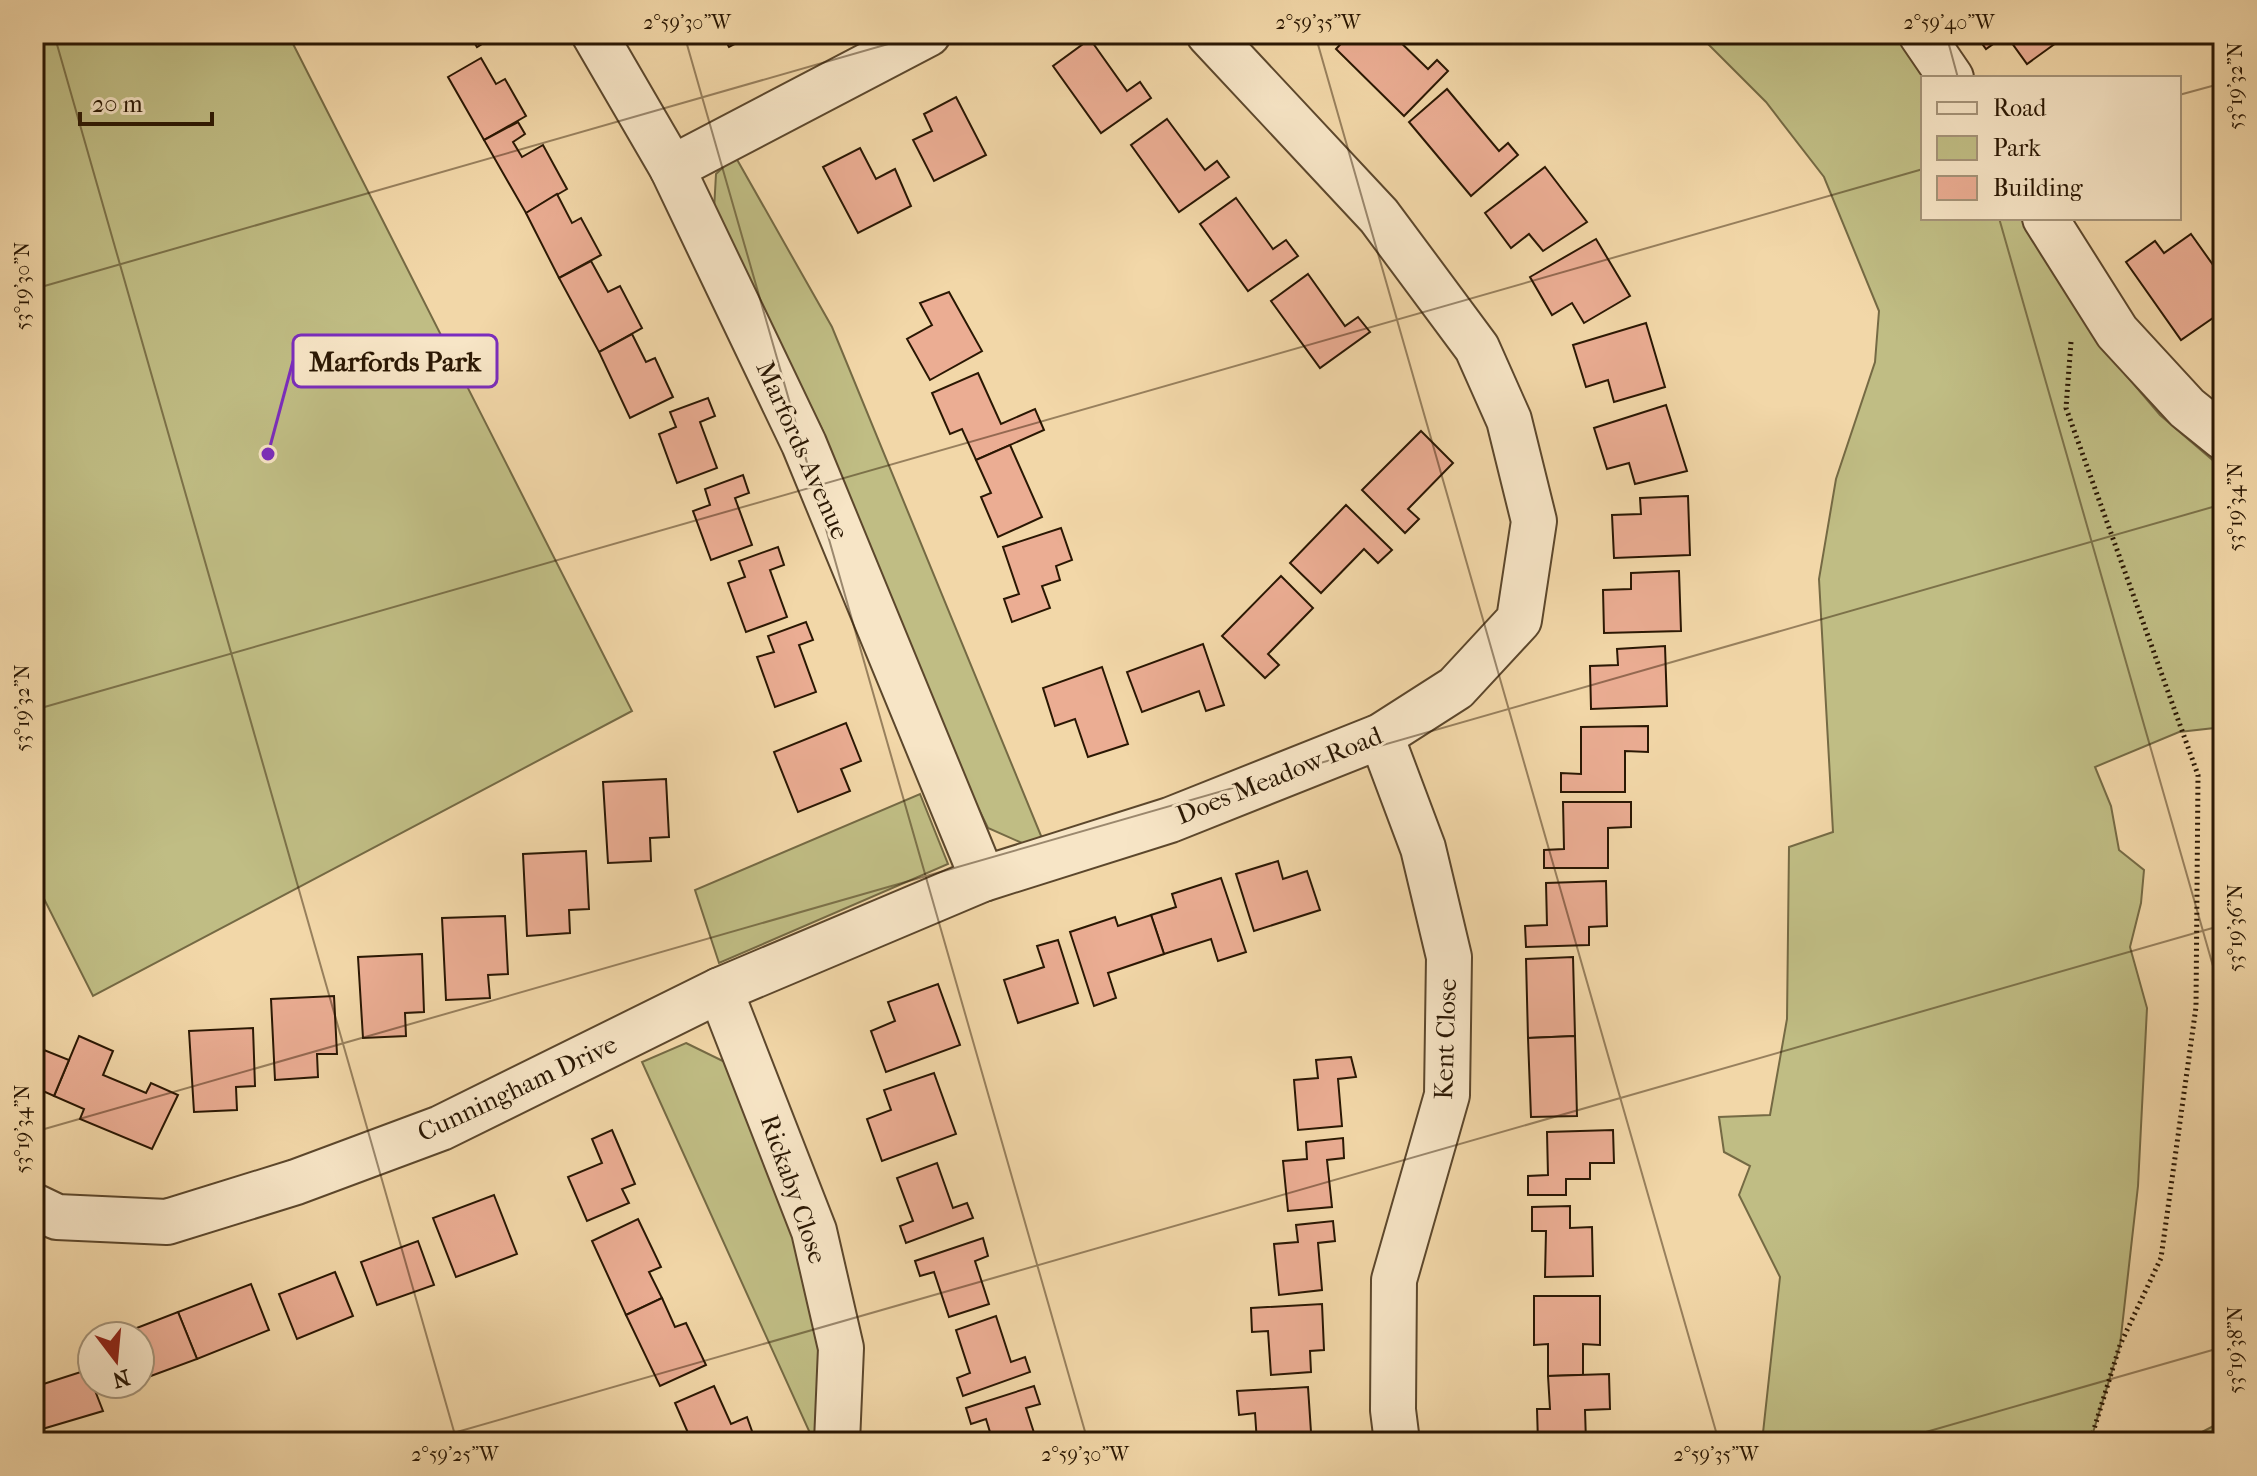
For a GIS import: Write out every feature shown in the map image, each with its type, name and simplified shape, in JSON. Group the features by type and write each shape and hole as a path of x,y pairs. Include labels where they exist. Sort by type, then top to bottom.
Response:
{"street":[{"name":"Marfords Avenue","path":"594,34 672,168 804,444 983,879"},
{"path":"672,168 928,34"},
{"name":"Does Meadow Road","path":"983,879 1170,820 1381,736 1456,688 1519,620 1534,521 1509,420 1477,348 1379,216 1209,34"},
{"path":"1921,34 1950,76"},
{"path":"2046,220 2117,332 2187,408 2223,437"},
{"name":"Kent Close","path":"1381,736 1423,848 1449,957 1447,1095 1394,1280 1393,1410 1397,1442"},
{"name":"Cunningham Drive","path":"34,1206 57,1217 167,1222 296,1182 441,1128 720,990 983,879"},
{"name":"Rickaby Close","path":"720,990 814,1231 841,1348 837,1442"}],"path":[{"path":"2071,338 2066,408 2198,775 2196,1007 2161,1258 2120,1345 2090,1442"}],"green space":[{"path":"34,34 288,34 632,711 93,996 34,879"},
{"path":"1698,34 1898,34 1929,76 1921,76 1921,220 2023,220 2125,374 2160,415 2223,469 2223,727 2179,732 2095,767 2111,806 2119,850 2144,870 2141,903 2130,947 2147,1008 2138,1186 2120,1345 2092,1442 1762,1442 1780,1277 1739,1195 1750,1166 1724,1152 1719,1117 1770,1115 1787,1019 1789,847 1833,832 1819,579 1836,479 1875,362 1879,311 1824,177 1766,102"},
{"path":"735,156 832,327 1044,843 1022,843 988,828 965,781 822,429 714,210 716,174"},
{"path":"920,794 948,864 719,963 695,890"},
{"path":"686,1043 729,1064 825,1321 826,1411 814,1442 642,1062"},
{"path":"2223,1421 2223,1442 2183,1442"}],"building":[{"path":"445,34 464,34 450,42"},
{"path":"469,34 498,34 477,47"},
{"path":"722,34 754,34 729,47"},
{"path":"1350,34 1392,34 1428,69 1437,60 1448,71 1404,116 1336,49"},
{"path":"1975,34 2050,34 2056,43 2027,64 2006,35 1986,49"},
{"path":"1090,39 1127,91 1140,82 1151,98 1101,133 1053,66"},
{"path":"481,58 496,84 505,79 526,116 484,140 448,77"},
{"path":"1447,89 1499,151 1508,143 1518,155 1471,196 1409,122"},
{"path":"956,97 986,155 934,181 913,140 932,131 924,114"},
{"path":"1167,119 1205,170 1217,161 1229,177 1179,212 1131,145"},
{"path":"518,122 525,134 513,142 522,157 543,145 567,189 526,213 484,140"},
{"path":"860,148 876,179 895,169 911,206 858,233 823,167"},
{"path":"1545,167 1587,222 1543,251 1529,234 1511,248 1485,213"},
{"path":"557,194 572,223 581,218 601,255 559,278 526,213"},
{"path":"1236,198 1273,249 1286,240 1298,256 1248,291 1200,224"},
{"path":"2191,234 2223,279 2223,311 2181,340 2126,262 2155,241 2164,253"},
{"path":"1596,239 1630,296 1584,323 1572,303 1552,315 1530,277"},
{"path":"591,261 608,292 620,286 642,328 599,352 559,278"},
{"path":"1308,274 1345,326 1358,317 1370,332 1320,368 1271,301"},
{"path":"949,292 982,351 930,380 907,339 932,325 920,303"},
{"path":"1646,323 1665,387 1614,402 1608,380 1586,387 1573,345"},
{"path":"632,334 646,362 655,358 673,397 630,418 599,352"},
{"path":"978,373 1001,424 1035,409 1044,430 976,460 962,429 950,434 932,393"},
{"path":"708,398 715,416 700,422 717,468 677,483 659,434 676,427 670,412"},
{"path":"1666,405 1687,471 1635,484 1629,463 1607,469 1594,428"},
{"path":"1421,431 1453,463 1408,509 1419,519 1405,533 1362,490"},
{"path":"1010,445 1042,517 998,537 981,497 991,493 976,460"},
{"path":"743,475 749,493 735,498 752,545 711,560 693,511 710,505 705,489"},
{"path":"1688,496 1690,555 1614,558 1612,515 1641,514 1640,498"},
{"path":"1346,505 1392,550 1378,563 1364,549 1321,593 1290,563"},
{"path":"1061,528 1072,560 1056,566 1060,580 1042,586 1050,608 1012,622 1004,599 1019,594 1003,547"},
{"path":"778,547 784,565 770,570 787,617 746,632 728,583 745,577 739,561"},
{"path":"1679,571 1681,631 1604,633 1603,590 1631,589 1631,573"},
{"path":"1281,576 1313,608 1268,654 1279,665 1265,678 1222,636"},
{"path":"806,622 813,640 799,645 816,692 775,707 757,657 774,652 768,636"},
{"path":"1203,644 1224,705 1206,711 1199,691 1142,712 1127,672"},
{"path":"1665,646 1667,706 1591,709 1590,666 1618,665 1617,649"},
{"path":"1102,667 1128,744 1088,757 1075,719 1055,726 1043,688"},
{"path":"846,723 861,761 841,769 850,791 798,812 774,752"},
{"path":"1648,726 1648,752 1625,751 1625,792 1561,792 1561,773 1581,774 1581,727"},
{"path":"666,779 669,837 650,838 651,861 608,863 603,782"},
{"path":"1563,802 1631,802 1631,827 1608,828 1608,868 1544,868 1544,850 1564,849"},
{"path":"586,851 589,909 569,910 570,933 527,936 523,854"},
{"path":"1278,861 1283,879 1307,871 1320,910 1254,931 1236,874"},
{"path":"1221,878 1246,952 1218,961 1211,939 1164,954 1151,915 1176,907 1172,894"},
{"path":"1606,881 1607,926 1589,927 1589,945 1526,947 1525,926 1547,925 1546,883"},
{"path":"1151,915 1164,954 1108,973 1116,998 1094,1006 1070,932 1115,917 1118,926"},
{"path":"505,916 508,974 488,975 490,998 446,1000 442,918"},
{"path":"1058,940 1078,1003 1018,1023 1004,980 1044,967 1037,946"},
{"path":"422,954 424,1012 405,1013 406,1036 363,1038 358,957"},
{"path":"1573,957 1575,1036 1528,1038 1526,959"},
{"path":"938,984 960,1045 886,1072 871,1031 895,1021 888,1002"},
{"path":"334,996 337,1054 317,1054 318,1077 275,1080 271,999"},
{"path":"253,1028 255,1086 236,1087 237,1110 194,1112 189,1031"},
{"path":"79,1036 113,1051 103,1075 146,1093 151,1083 178,1095 152,1149 80,1119 84,1109 54,1096"},
{"path":"1575,1036 1577,1116 1531,1117 1528,1038"},
{"path":"34,1046 69,1060 54,1096 34,1087"},
{"path":"1351,1057 1356,1077 1338,1079 1342,1126 1298,1130 1294,1080 1318,1078 1316,1060"},
{"path":"934,1073 956,1134 882,1161 867,1119 891,1110 884,1090"},
{"path":"612,1130 635,1184 622,1189 629,1203 587,1221 568,1177 602,1163 592,1139"},
{"path":"1613,1130 1614,1163 1590,1163 1590,1179 1566,1179 1566,1195 1528,1195 1528,1176 1548,1175 1547,1132"},
{"path":"1343,1138 1344,1158 1327,1160 1332,1207 1288,1211 1283,1161 1307,1159 1306,1142"},
{"path":"937,1163 953,1208 967,1203 973,1218 906,1243 900,1226 913,1221 897,1178"},
{"path":"494,1195 517,1254 456,1277 433,1218"},
{"path":"1570,1206 1570,1228 1592,1227 1593,1276 1545,1277 1546,1231 1532,1231 1532,1207"},
{"path":"638,1219 661,1267 649,1272 662,1298 626,1315 592,1241"},
{"path":"1333,1221 1335,1241 1318,1243 1322,1290 1279,1295 1274,1244 1298,1242 1296,1225"},
{"path":"983,1238 988,1256 975,1261 989,1304 949,1317 934,1272 920,1276 915,1261"},
{"path":"418,1241 434,1285 377,1305 361,1262"},
{"path":"335,1272 353,1316 297,1339 279,1294"},
{"path":"251,1284 269,1330 197,1359 178,1312"},
{"path":"1534,1296 1600,1296 1600,1345 1583,1344 1583,1375 1548,1376 1548,1344 1534,1345"},
{"path":"662,1298 675,1327 686,1323 706,1365 660,1386 626,1315"},
{"path":"1322,1304 1324,1350 1310,1351 1311,1372 1271,1375 1268,1331 1252,1332 1251,1308"},
{"path":"178,1312 197,1359 156,1374 156,1321"},
{"path":"996,1316 1011,1362 1025,1357 1030,1372 963,1396 957,1378 970,1373 956,1330"},
{"path":"76,1374 76,1400 99,1400 103,1411 39,1430 42,1442 34,1442 34,1387"},
{"path":"1609,1374 1610,1409 1585,1410 1586,1442 1538,1442 1537,1409 1550,1409 1548,1376"},
{"path":"714,1386 731,1424 747,1417 753,1434 736,1442 692,1442 675,1403"},
{"path":"1034,1386 1040,1404 1026,1408 1037,1442 993,1442 986,1419 971,1424 966,1408"},
{"path":"1308,1387 1311,1432 1297,1433 1297,1442 1257,1442 1255,1413 1239,1415 1237,1391"}],"place":[{"name":"Marfords Park","path":"268,454"}]}
